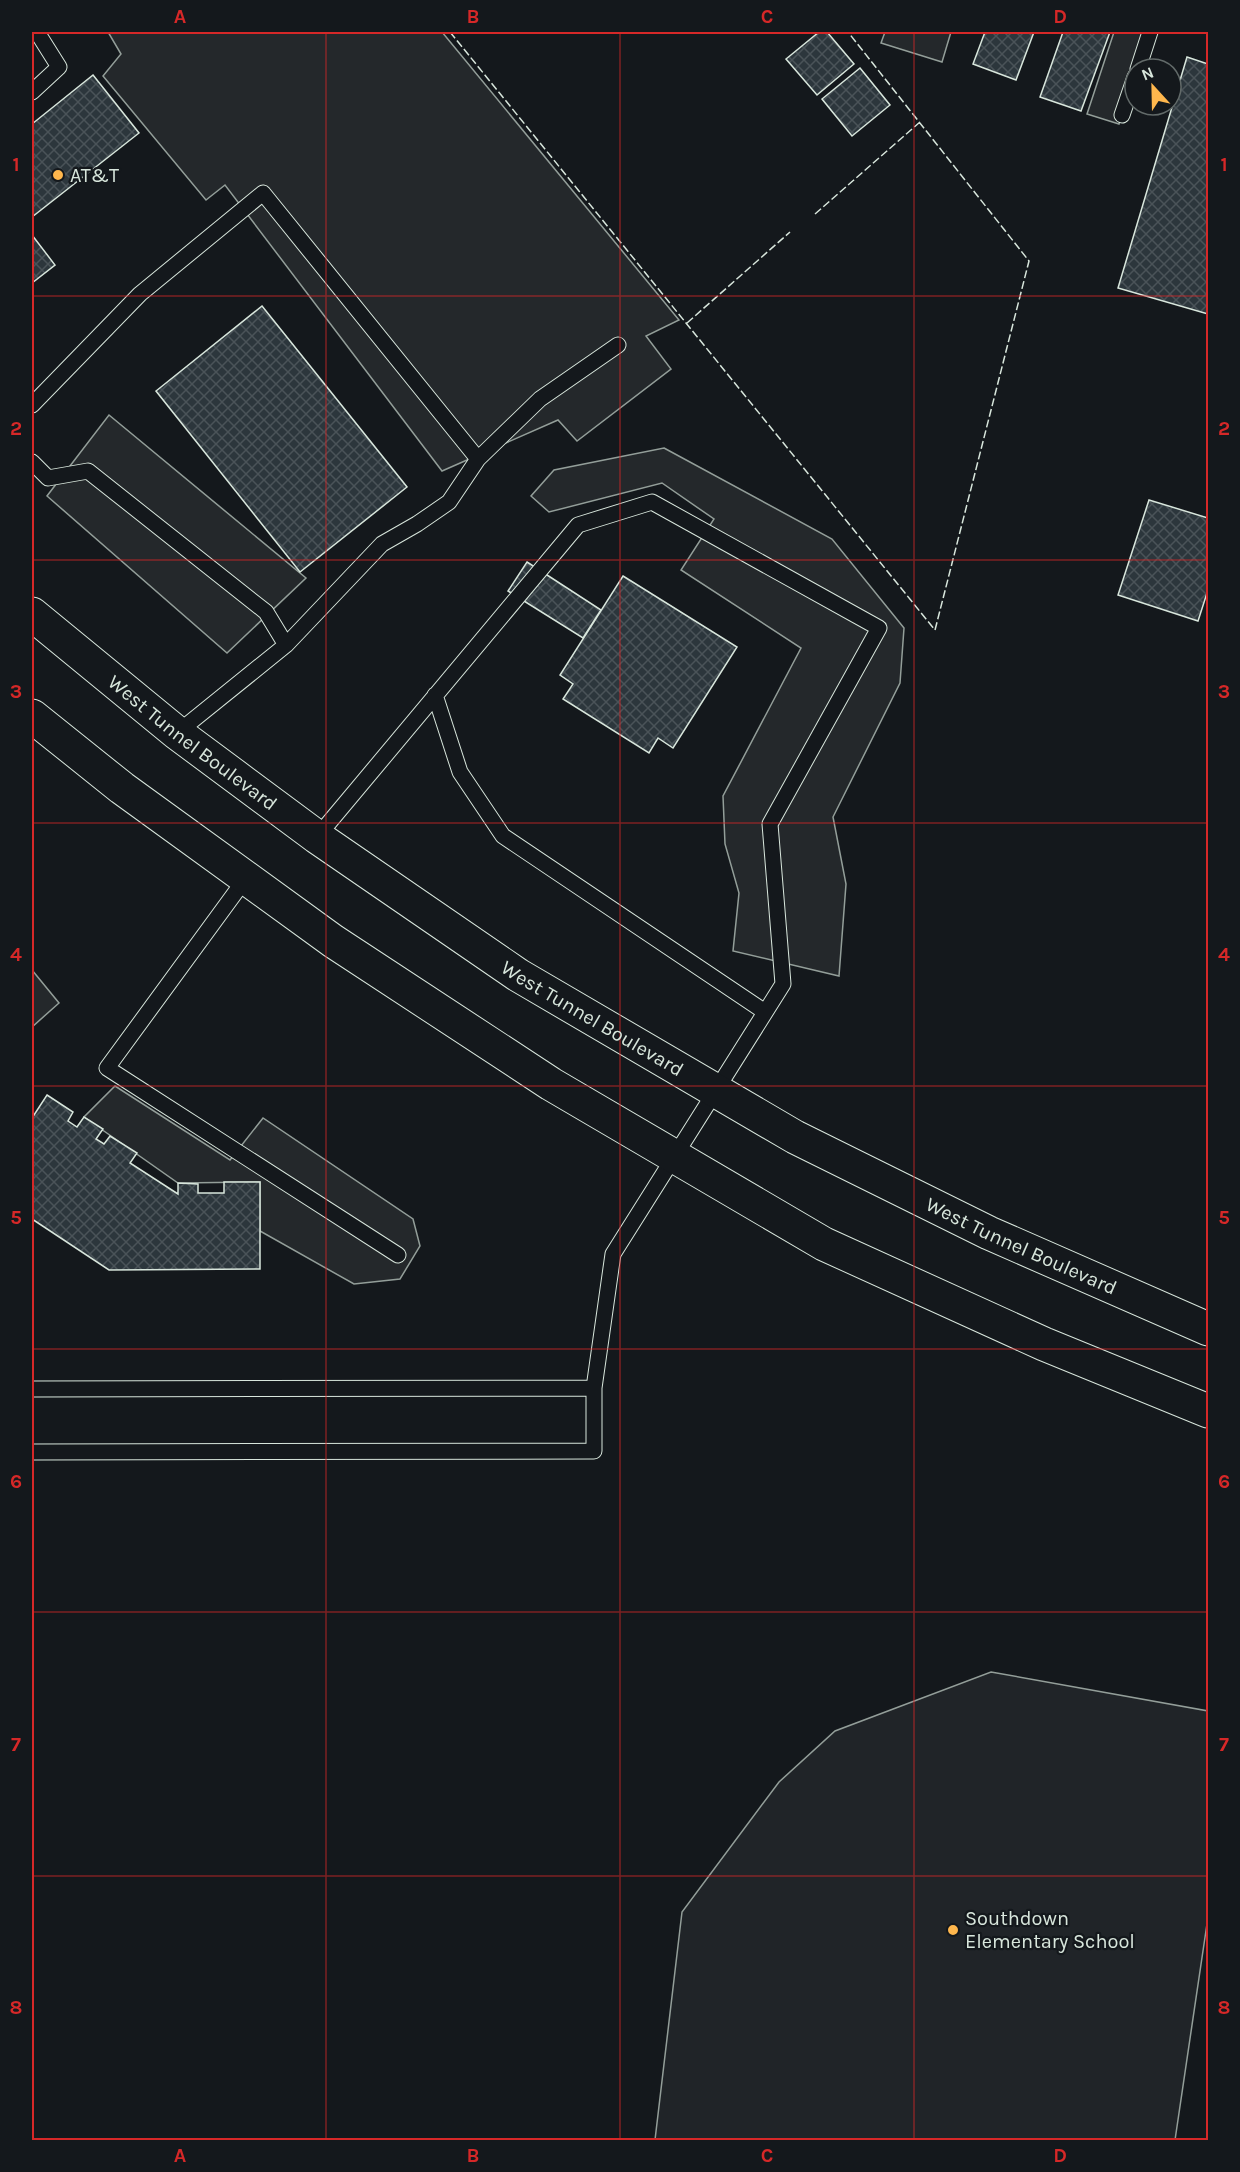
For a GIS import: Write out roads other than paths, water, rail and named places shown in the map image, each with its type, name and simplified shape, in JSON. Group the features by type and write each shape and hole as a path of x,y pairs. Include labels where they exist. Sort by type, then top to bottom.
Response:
{"main road":[{"name":"West Tunnel Boulevard","path":"32,614 177,733 317,837 518,975 795,1137 988,1233 1209,1329"},
{"path":"32,716 122,788 333,941 551,1084 824,1244 1044,1344 1209,1411"}],"lane":[{"path":"32,92 59,67 37,32"},
{"path":"1141,57 1150,32"},
{"path":"32,405 141,294 263,193 478,459"},
{"path":"177,733 286,645 382,544 417,524 448,502 478,459 540,399 618,345"},
{"path":"32,462 48,478 88,471 266,612 286,645"},
{"path":"32,1452 594,1451 594,1389 613,1254 783,984 770,824 879,628 652,502 578,525 317,837"},
{"path":"435,695 460,772 503,836 765,1012"},
{"path":"246,878 107,1068 398,1255"},
{"path":"32,1389 594,1389"}],"place":[{"name":"AT&T","path":"58,175"},
{"name":"Southdown Elementary School","path":"953,1930"}]}
